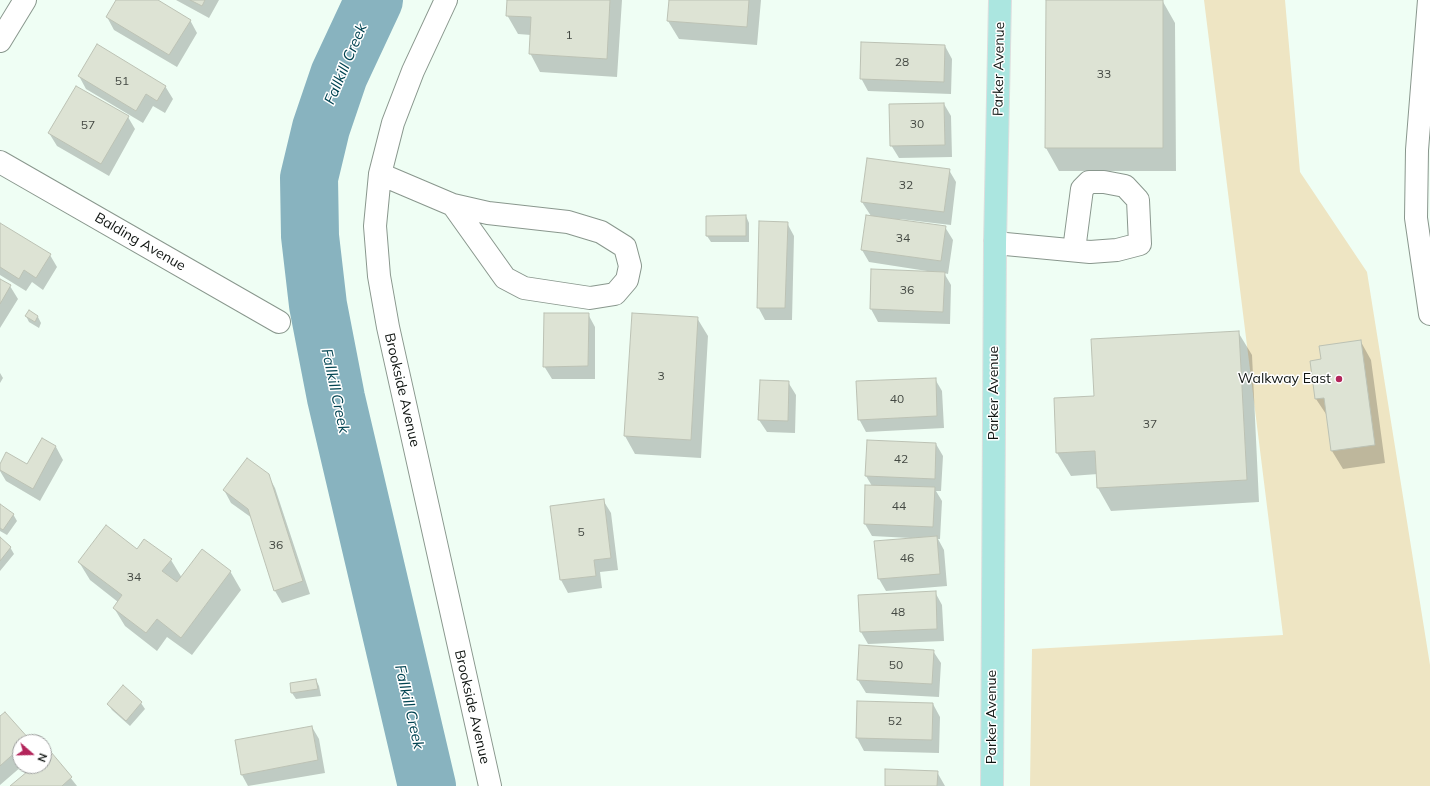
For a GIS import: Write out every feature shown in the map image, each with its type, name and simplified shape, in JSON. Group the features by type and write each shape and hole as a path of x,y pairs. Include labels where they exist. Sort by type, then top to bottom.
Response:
{"main road":[{"name":"Parker Avenue","path":"992,786 995,243 1000,0"}],"street":[{"path":"0,41 25,0"},
{"name":"Brookside Avenue","path":"446,0 413,71 394,123 380,174 375,226 382,298 490,786"},
{"path":"1429,0 1417,150 1416,218 1430,314"},
{"name":"Balding Avenue","path":"0,162 279,322"},
{"path":"380,174 454,205 488,213 568,222 601,232 625,247 630,266 627,280 615,294 590,298 524,288 505,278 454,205"},
{"path":"995,243 1074,250"}],"shaded area":[{"path":"1204,0 1285,0 1300,172 1367,272 1430,665 1430,786 1030,786 1032,649 1283,635"}],"building":[{"path":"116,0 158,0 191,20 169,55 106,17"},
{"path":"190,0 205,0 202,6"},
{"path":"507,0 610,0 607,59 529,54 531,17 506,16"},
{"path":"669,0 749,0 747,27 667,21"},
{"path":"1046,0 1163,0 1163,148 1045,148"},
{"path":"861,42 945,45 944,82 860,79"},
{"path":"97,44 166,86 157,101 146,94 136,111 78,76"},
{"path":"76,86 129,116 101,164 48,133"},
{"path":"944,103 945,145 890,146 889,104"},
{"path":"867,158 950,169 944,212 861,202"},
{"path":"746,215 746,236 706,236 706,216"},
{"path":"866,215 946,226 941,261 861,250"},
{"path":"759,221 788,222 785,308 757,308"},
{"path":"0,223 51,254 36,278 24,270 19,279 0,267"},
{"path":"871,269 945,272 943,312 870,309"},
{"path":"0,279 11,285 0,304"},
{"path":"29,310 38,316 35,322 25,316"},
{"path":"544,313 589,313 588,366 543,367"},
{"path":"632,313 698,317 691,440 624,436"},
{"path":"1239,331 1247,480 1097,488 1095,451 1056,453 1054,398 1094,396 1091,339"},
{"name":"Walkway East","path":"1361,340 1375,445 1331,451 1324,398 1315,399 1310,361 1321,359 1319,346"},
{"path":"936,378 937,416 858,420 856,381"},
{"path":"760,380 789,381 788,421 758,420"},
{"path":"42,438 56,446 33,489 0,470 0,464 6,452 27,464"},
{"path":"867,440 936,443 935,479 865,476"},
{"path":"247,458 269,474 303,581 274,591 248,509 223,490"},
{"path":"865,485 935,487 933,527 864,524"},
{"path":"604,499 611,558 594,560 596,576 560,580 550,506"},
{"path":"0,504 14,514 3,530 0,528"},
{"path":"106,525 137,549 144,539 172,559 162,571 177,582 202,549 231,571 181,638 157,619 146,633 113,608 122,595 78,562"},
{"path":"937,536 940,574 878,579 874,541"},
{"path":"0,537 11,547 0,561"},
{"path":"936,591 937,629 860,632 858,595"},
{"path":"859,645 934,650 932,684 857,680"},
{"path":"316,679 318,689 291,693 290,683"},
{"path":"123,685 142,702 126,721 107,704"},
{"path":"857,701 933,703 932,740 856,738"},
{"path":"5,712 25,734 12,734 12,755 0,766 0,716"},
{"path":"312,726 318,760 241,775 235,740"},
{"path":"52,753 72,777 62,786 10,786 24,774 52,774"},
{"path":"885,769 938,771 937,786 885,786"}],"waterway":[{"name":"Fallkill Creek","path":"374,0 339,75 321,128 309,178 310,236 318,305 336,398 427,786"}],"place":[{"name":"Walkway East","path":"1339,379"}]}
